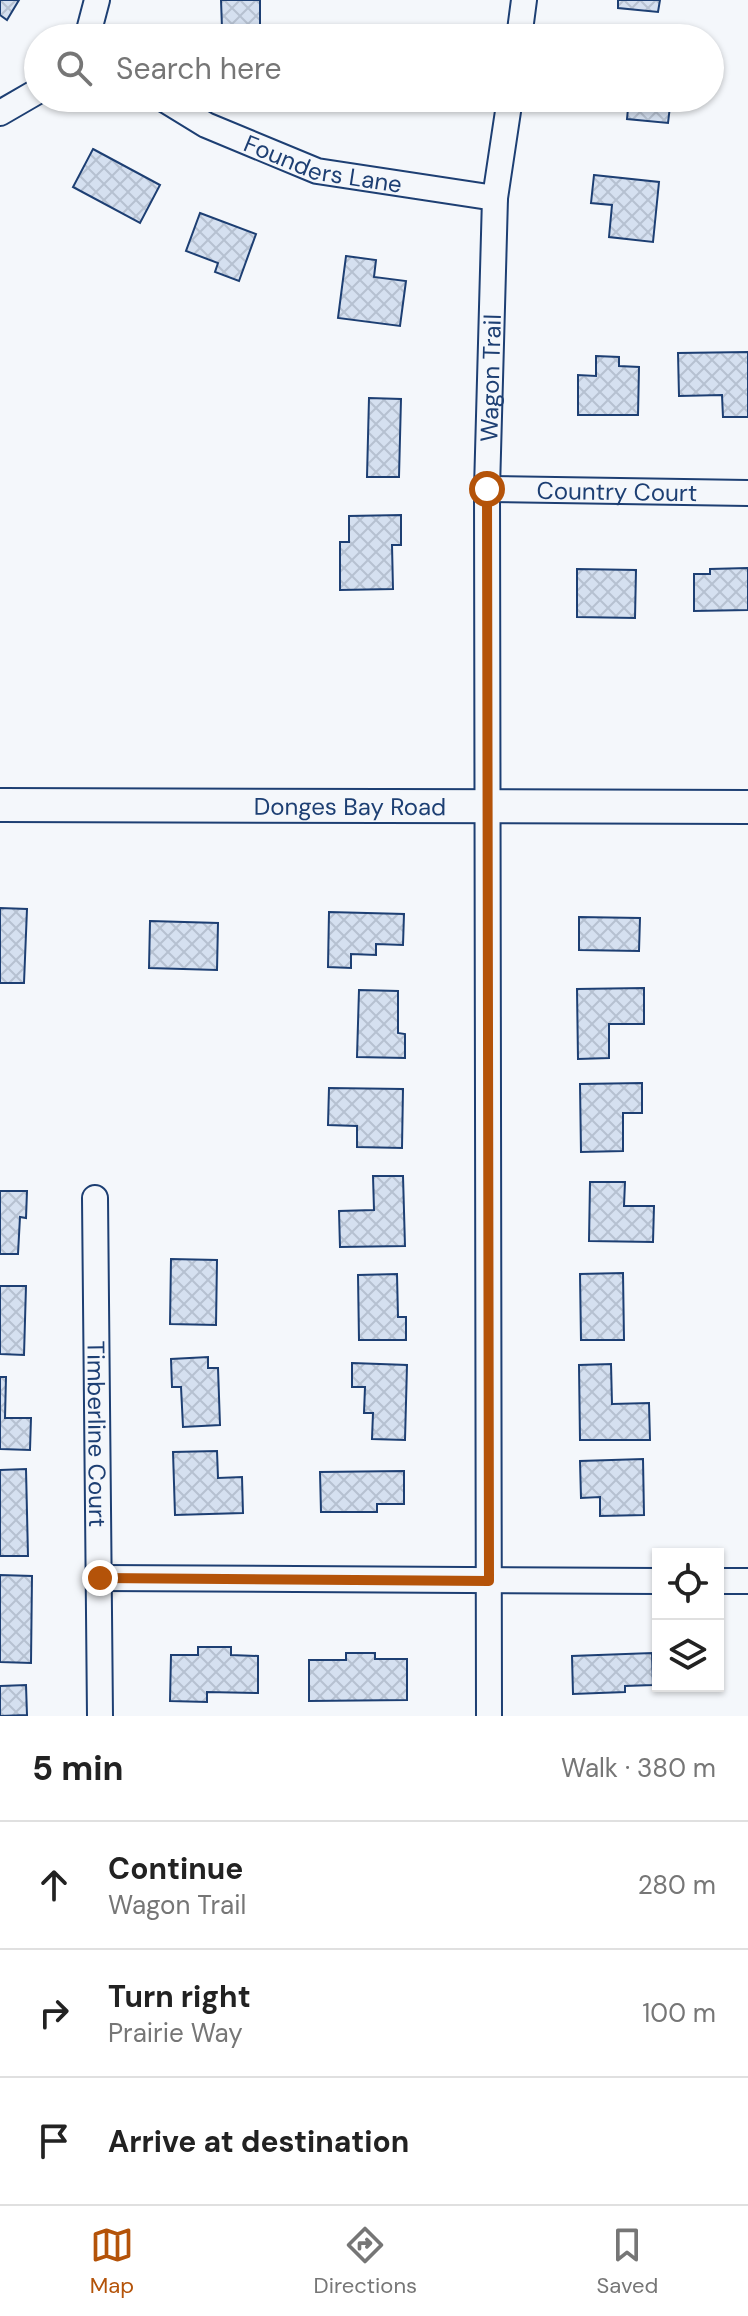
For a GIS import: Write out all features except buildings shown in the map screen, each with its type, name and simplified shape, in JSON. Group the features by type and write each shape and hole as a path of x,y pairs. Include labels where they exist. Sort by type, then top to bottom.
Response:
{"street":[{"path":"91,24 97,0"},
{"path":"521,24 524,0"},
{"path":"0,113 24,99"},
{"name":"Founders Lane","path":"185,112 206,125 317,171 495,198"},
{"name":"Wagon Trail","path":"489,1716 487,489 495,198 508,112"},
{"name":"Country Court","path":"487,489 748,493"},
{"name":"Donges Bay Road","path":"0,805 748,807"},
{"name":"Timberline Court","path":"95,1198 100,1716"},
{"path":"100,1578 652,1581"},
{"path":"724,1581 748,1581"}],"route":[{"path":"100,1578 489,1581 487,489"}]}
